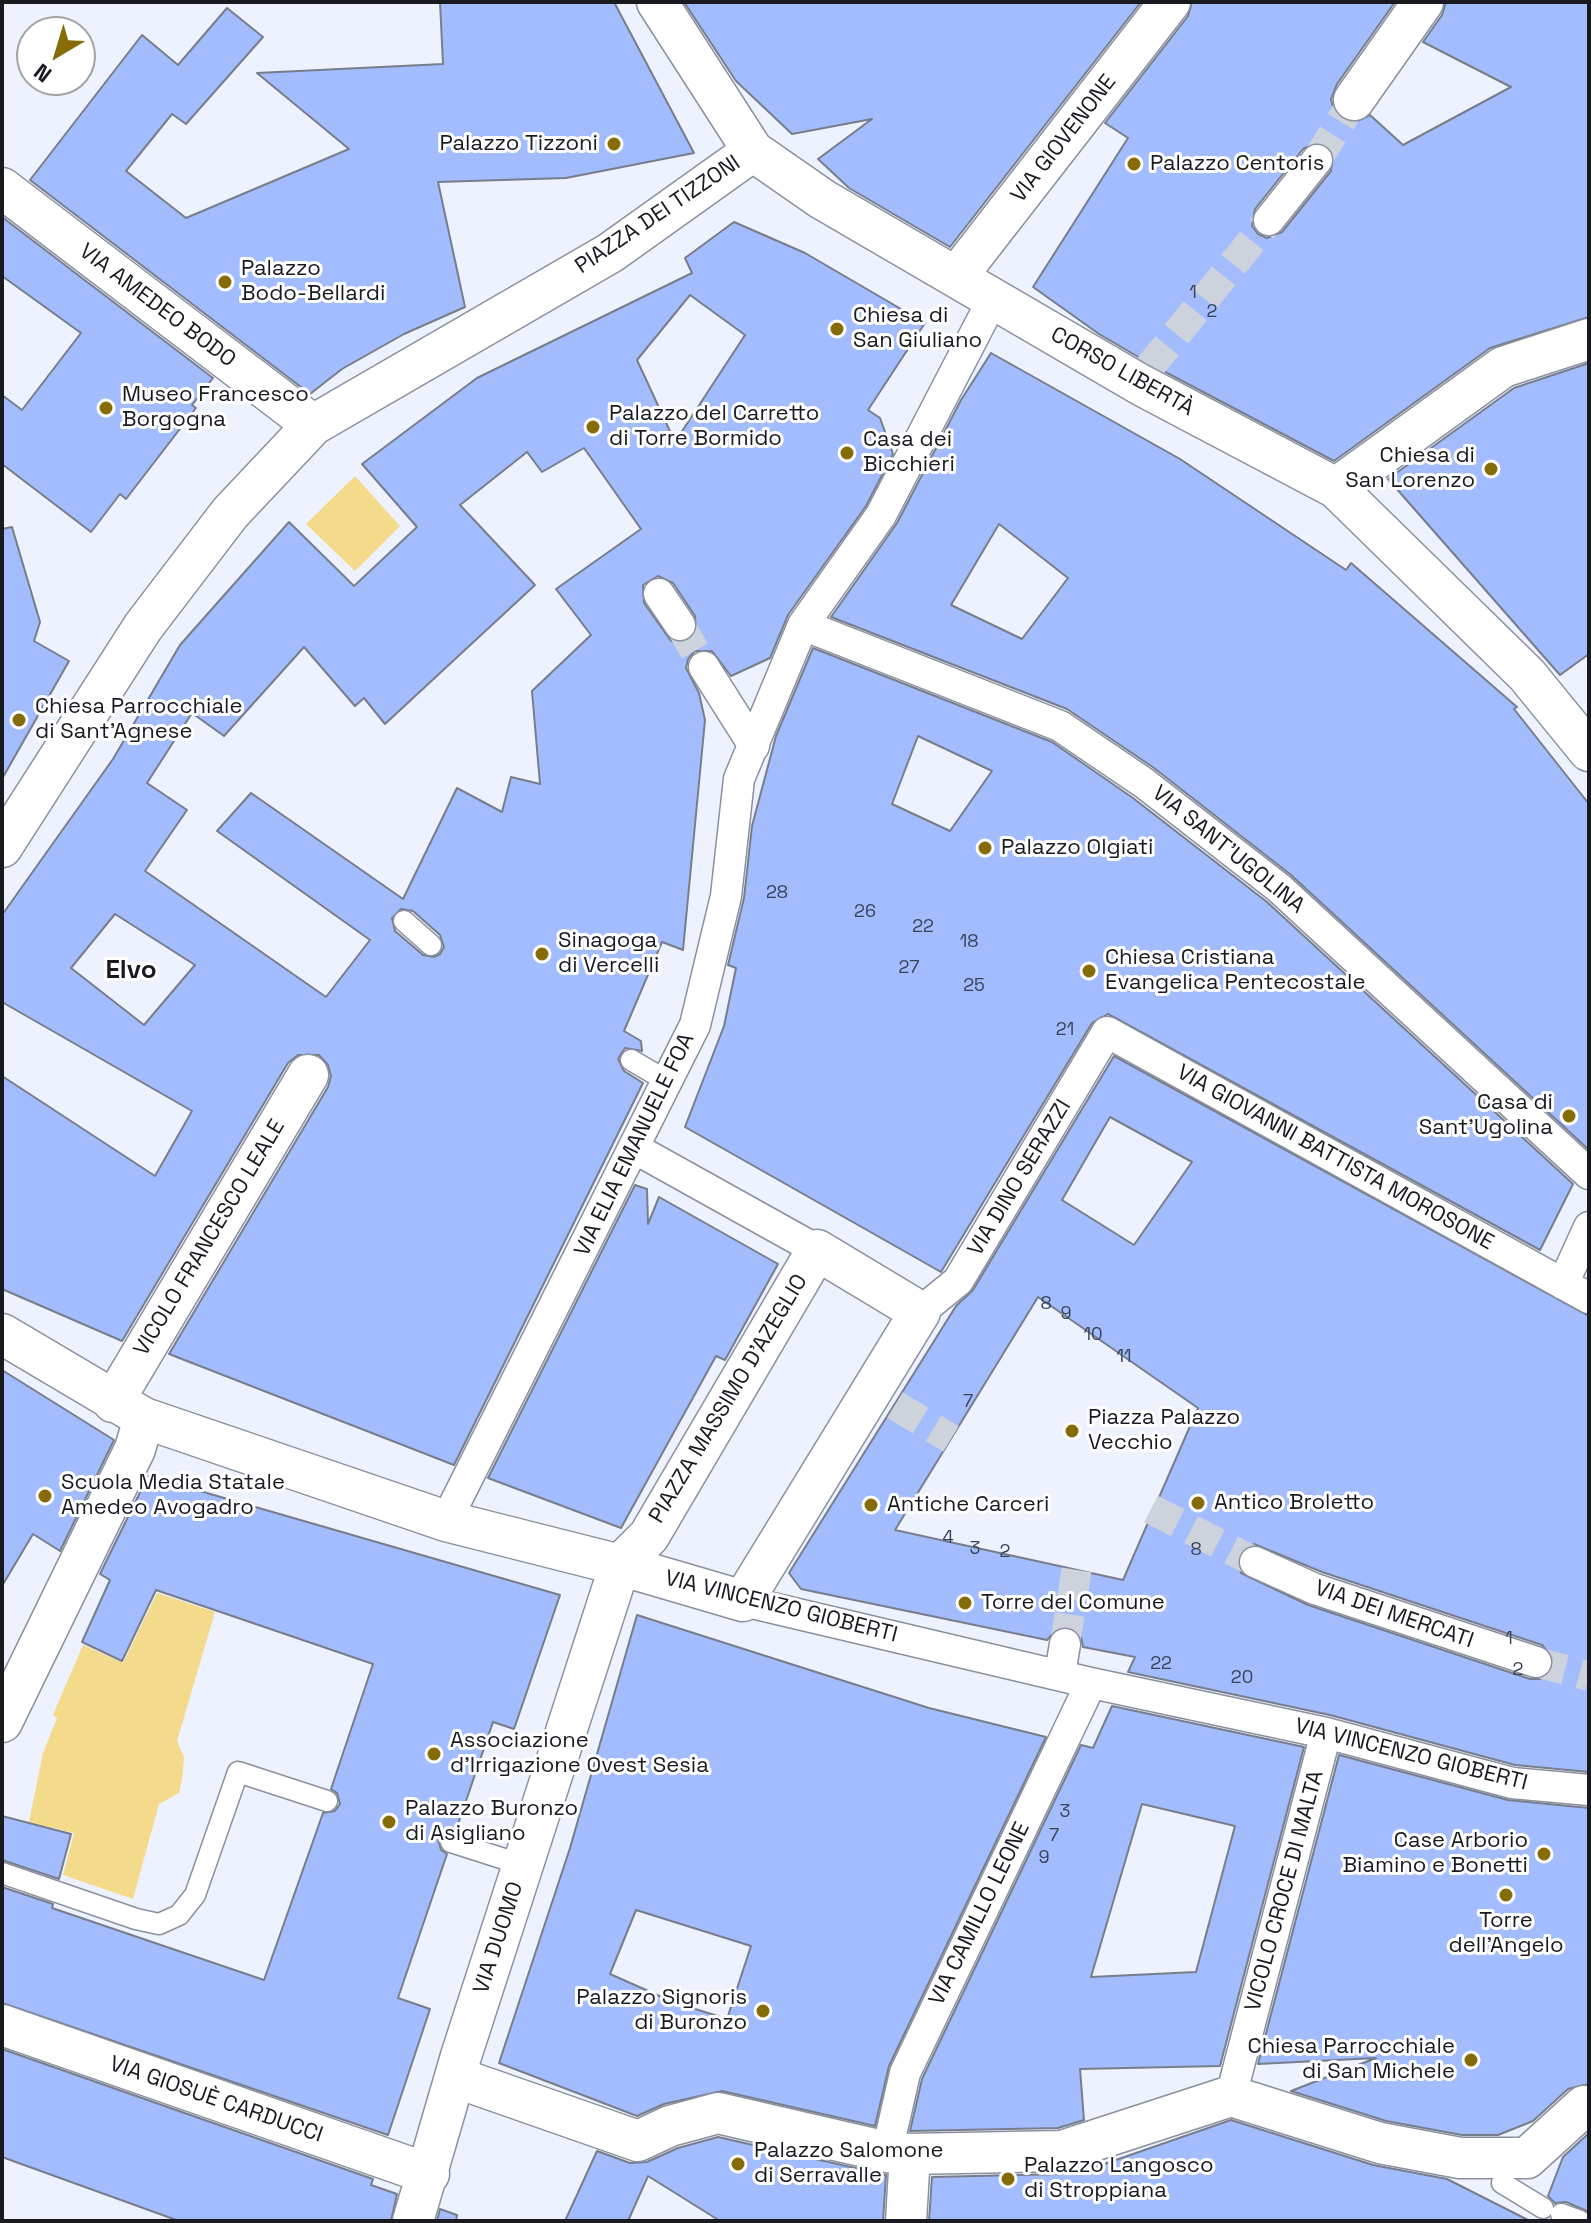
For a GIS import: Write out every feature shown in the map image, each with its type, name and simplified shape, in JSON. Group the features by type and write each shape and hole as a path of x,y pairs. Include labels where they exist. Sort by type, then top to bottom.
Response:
{"street":[{"name":"CORSO LIBERTÀ","path":"657,2 753,151 822,199 993,299 1145,377 1336,488 1527,675 1586,742"},
{"name":"VIA GIOVENONE","path":"957,276 1170,2"},
{"path":"1354,100 1423,2"},
{"name":"PIAZZA DEI TIZZONI","path":"2,847 143,627 230,513 313,425 610,253 753,151"},
{"path":"1269,220 1317,160"},
{"name":"VIA AMEDEO BODO","path":"2,188 313,425"},
{"name":"VIA ELIA EMANUELE FOA","path":"446,1521 695,1025 726,896 739,779 803,625 881,515 993,299"},
{"path":"1336,488 1503,367 1589,339"},
{"path":"659,594 680,625"},
{"name":"VIA SANT'UGOLINA","path":"803,625 1060,726 1144,783 1279,888 1589,1174"},
{"path":"704,667 754,746"},
{"name":"VIA GIOVANNI BATTISTA MOROSONE","path":"1107,1032 1576,1291"},
{"name":"VIA DINO SERAZZI","path":"920,1312 958,1281 1107,1032"},
{"name":"VICOLO FRANCESCO LEALE","path":"2,1722 135,1449 128,1410 308,1075"},
{"path":"634,1148 817,1250"},
{"path":"1576,1291 1589,1227"},
{"name":"PIAZZA MASSIMO D'AZEGLIO","path":"620,1565 649,1536 817,1250 920,1312"},
{"path":"743,1601 884,1398 920,1312"},
{"name":"VIA VINCENZO GIOBERTI","path":"2,1334 128,1410 446,1521 620,1565 743,1601 1091,1683 1326,1733 1512,1783 1589,1790"},
{"name":"VIA DEI MERCATI","path":"1255,1562 1315,1589 1536,1662"},
{"name":"VIA DUOMO","path":"413,2221 455,2077 620,1565"},
{"path":"1060,1674 1065,1644"},
{"name":"VIA CAMILLO LEONE","path":"906,2221 898,2153 905,2073 1091,1683"},
{"name":"VICOLO CROCE DI MALTA","path":"1231,2096 1326,1733"},
{"name":"VIA GIOSUÈ CARDUCCI","path":"2,2025 429,2174"},
{"path":"455,2077 638,2141 670,2126 718,2113 898,2153 1062,2151 1231,2096 1380,2143 1504,2170 1527,2158 1587,2104"}],"lane":[{"path":"404,921 431,945"},
{"path":"631,1060 667,1081"},
{"path":"2,1873 159,1924 179,1915 195,1895 238,1772 327,1801"},
{"path":"451,1842 523,1865"},
{"path":"1499,2206 1504,2170 1561,2214"}],"shaded area":[{"path":"355,476 400,526 355,571 306,524"},
{"path":"157,1593 215,1612 177,1741 184,1757 179,1793 159,1804 133,1899 63,1875 74,1833 29,1822 43,1753 57,1718 53,1715 83,1645 123,1663"}],"building":[{"path":"440,2 614,2 694,153 566,178 438,182 465,307 404,334 342,369 310,394 30,180 142,35 178,65 227,8 263,37 186,124 172,114 126,171 186,218 349,149 257,73 443,64"},
{"path":"684,2 1141,2 950,247 849,188 818,159 872,119 792,134 736,81"},
{"path":"1192,2 1395,2 1337,84 1331,99 1341,119 1353,123 1370,115 1403,145 1511,87 1423,42 1442,15 1446,2 1589,2 1589,317 1490,348 1334,461 1152,365 1099,334 1033,287 1128,138 1105,123 1188,16","holes":["1319,142 1333,153 1331,171 1282,232 1267,238 1258,234 1252,226 1255,209 1303,149"]},
{"path":"2,217 213,378 192,405 196,408 126,499 120,494 91,532 2,464 2,395 22,410 81,333 2,276"},
{"path":"734,222 805,253 925,323 868,410 880,418 893,454 866,506 788,615 770,658 731,676 712,651 695,651 688,659 686,668 699,693 705,720 683,950 662,942 624,1031 641,1041 642,1051 625,1048 618,1059 624,1071 643,1083 454,1465 169,1354 328,1087 331,1076 328,1065 319,1055 298,1055 288,1063 122,1341 2,1289 2,1076 155,1176 192,1111 2,1002 2,915 113,759 180,645 289,522 354,586 417,527 362,464 477,378 692,273 685,258","holes":["690,295 745,335 675,442 637,360","584,448 641,529 556,589 591,635 532,691 540,784 511,777 502,812 457,788 403,899 251,793 217,831 370,940 326,997 145,871 187,810 147,783 192,713 224,736 304,647 355,706 364,698 385,724 535,585 460,505 527,452 542,472","658,576 673,583 695,616 696,632 689,640 671,641 644,603 643,585","401,909 413,911 440,935 444,947 434,957 423,955 395,931 392,918","115,914 195,965 144,1025 71,968"]},
{"path":"991,353 1180,459 1346,570 1351,563 1517,707 1514,709 1589,804 1589,1150 1291,875 1154,768 1067,709 831,617 897,523 961,400","holes":["999,524 1068,578 1022,639 951,605"]},
{"name":"Chiesa di San Lorenzo","path":"1589,363 1589,654 1560,675 1388,479 1514,388"},
{"name":"Chiesa Parrocchiale di Sant'Agnese","path":"12,527 40,622 34,641 69,661 2,779 2,529"},
{"path":"813,648 1052,742 1133,798 1267,902 1573,1184 1540,1250 1108,1014 1092,1023 941,1272 685,1127 724,1026 736,968 728,965 744,898 752,826 776,736","holes":["918,736 992,771 950,831 892,804"]},
{"path":"1114,1056 1589,1316 1589,1772 1515,1765 1330,1715 1128,1672 1135,1657 1083,1647 1081,1637 1069,1626 1058,1628 1047,1640 801,1589 789,1573 956,1306 973,1290","holes":["1110,1117 1192,1162 1134,1245 1062,1200","1038,1297 1198,1408 1123,1580 895,1530","1254,1544 1322,1572 1542,1645 1553,1658 1553,1668 1540,1679 1530,1679 1308,1605 1241,1573 1238,1555"]},
{"path":"635,1185 647,1189 648,1224 659,1197 778,1264 725,1360 716,1356 621,1528 488,1478"},
{"name":"Scuola Media Statale Amedeo Avogadro","path":"2,1370 114,1440 60,1551 33,1534 2,1586"},
{"name":"Palazzo Buronzo di Asigliano","path":"148,1476 560,1595 514,1729 493,1722 456,1830 443,1832 438,1839 441,1850 447,1854 398,1998 430,2009 388,2135 2,2003 2,1887 53,1904 52,1908 264,1980 323,1813 335,1811 340,1804 337,1793 331,1789 373,1664 156,1590 122,1661 82,1642 110,1580 100,1574"},
{"path":"637,1615 929,1708 1046,1737 889,2066 875,2126 722,2091 664,2104 637,2116 499,2063 570,1848","holes":["636,1910 751,1946 727,2019 673,2002 610,1974"]},
{"path":"1112,1706 1304,1747 1220,2066 1080,2069 1084,2120 1058,2128 910,2131 922,2079 1081,1745 1093,1748","holes":["1142,1804 1235,1826 1196,1972 1091,1977"]},
{"path":"1339,1755 1508,1800 1589,1808 1589,2084 1568,2089 1533,2121 1498,2135 1462,2135 1386,2121 1291,2091 1376,2058 1258,2064"},
{"path":"2,1816 71,1834 59,1879 2,1860"},
{"path":"2,2049 373,2179 371,2185 397,2194 391,2221 179,2221 2,2157"},
{"path":"1231,2120 1373,2165 1447,2179 1530,2221 929,2221 932,2177 1062,2174 1087,2167 1087,2170"},
{"path":"1589,2133 1589,2212 1566,2202 1555,2203 1548,2196 1563,2157"},
{"path":"718,2137 886,2175 883,2221 720,2221 648,2176 628,2221 565,2221 597,2151 630,2163 647,2162 678,2148"},
{"path":"440,2209 457,2215 456,2221 437,2221"}],"tunnel":[{"path":"1317,160 1354,100"},
{"path":"1148,369 1269,220"},
{"path":"680,625 704,667"},
{"path":"895,1405 951,1439"},
{"path":"1151,1509 1255,1562"},
{"path":"1065,1644 1077,1567"},
{"path":"1536,1662 1589,1676"}],"place":[{"name":"Palazzo Tizzoni","path":"614,144"},
{"name":"Palazzo Centoris","path":"1134,164"},
{"name":"Palazzo Bodo-Bellardi","path":"225,282"},
{"name":"Chiesa di San Giuliano","path":"837,329"},
{"name":"Museo Francesco Borgogna","path":"106,408"},
{"name":"Palazzo del Carretto di Torre Bormido","path":"593,427"},
{"name":"Casa dei Bicchieri","path":"847,453"},
{"name":"Chiesa di San Lorenzo","path":"1491,469"},
{"name":"Chiesa Parrocchiale di Sant'Agnese","path":"19,720"},
{"name":"Palazzo Olgiati","path":"985,848"},
{"name":"Sinagoga di Vercelli","path":"542,954"},
{"name":"Chiesa Cristiana Evangelica Pentecostale","path":"1089,971"},
{"name":"Casa di Sant'Ugolina","path":"1569,1116"},
{"name":"Piazza Palazzo Vecchio","path":"1072,1431"},
{"name":"Scuola Media Statale Amedeo Avogadro","path":"45,1496"},
{"name":"Antico Broletto","path":"1198,1503"},
{"name":"Antiche Carceri","path":"871,1505"},
{"name":"Torre del Comune","path":"965,1603"},
{"name":"Associazione d’Irrigazione Ovest Sesia","path":"434,1754"},
{"name":"Palazzo Buronzo di Asigliano","path":"389,1822"},
{"name":"Case Arborio Biamino e Bonetti","path":"1544,1854"},
{"name":"Torre dell'Angelo","path":"1506,1895"},
{"name":"Palazzo Signoris di Buronzo","path":"763,2011"},
{"name":"Chiesa Parrocchiale di San Michele","path":"1471,2060"},
{"name":"Palazzo Salomone di Serravalle","path":"738,2164"},
{"name":"Palazzo Langosco di Stroppiana","path":"1008,2179"}],"district":[{"name":"Elvo","path":"131,971"}]}
